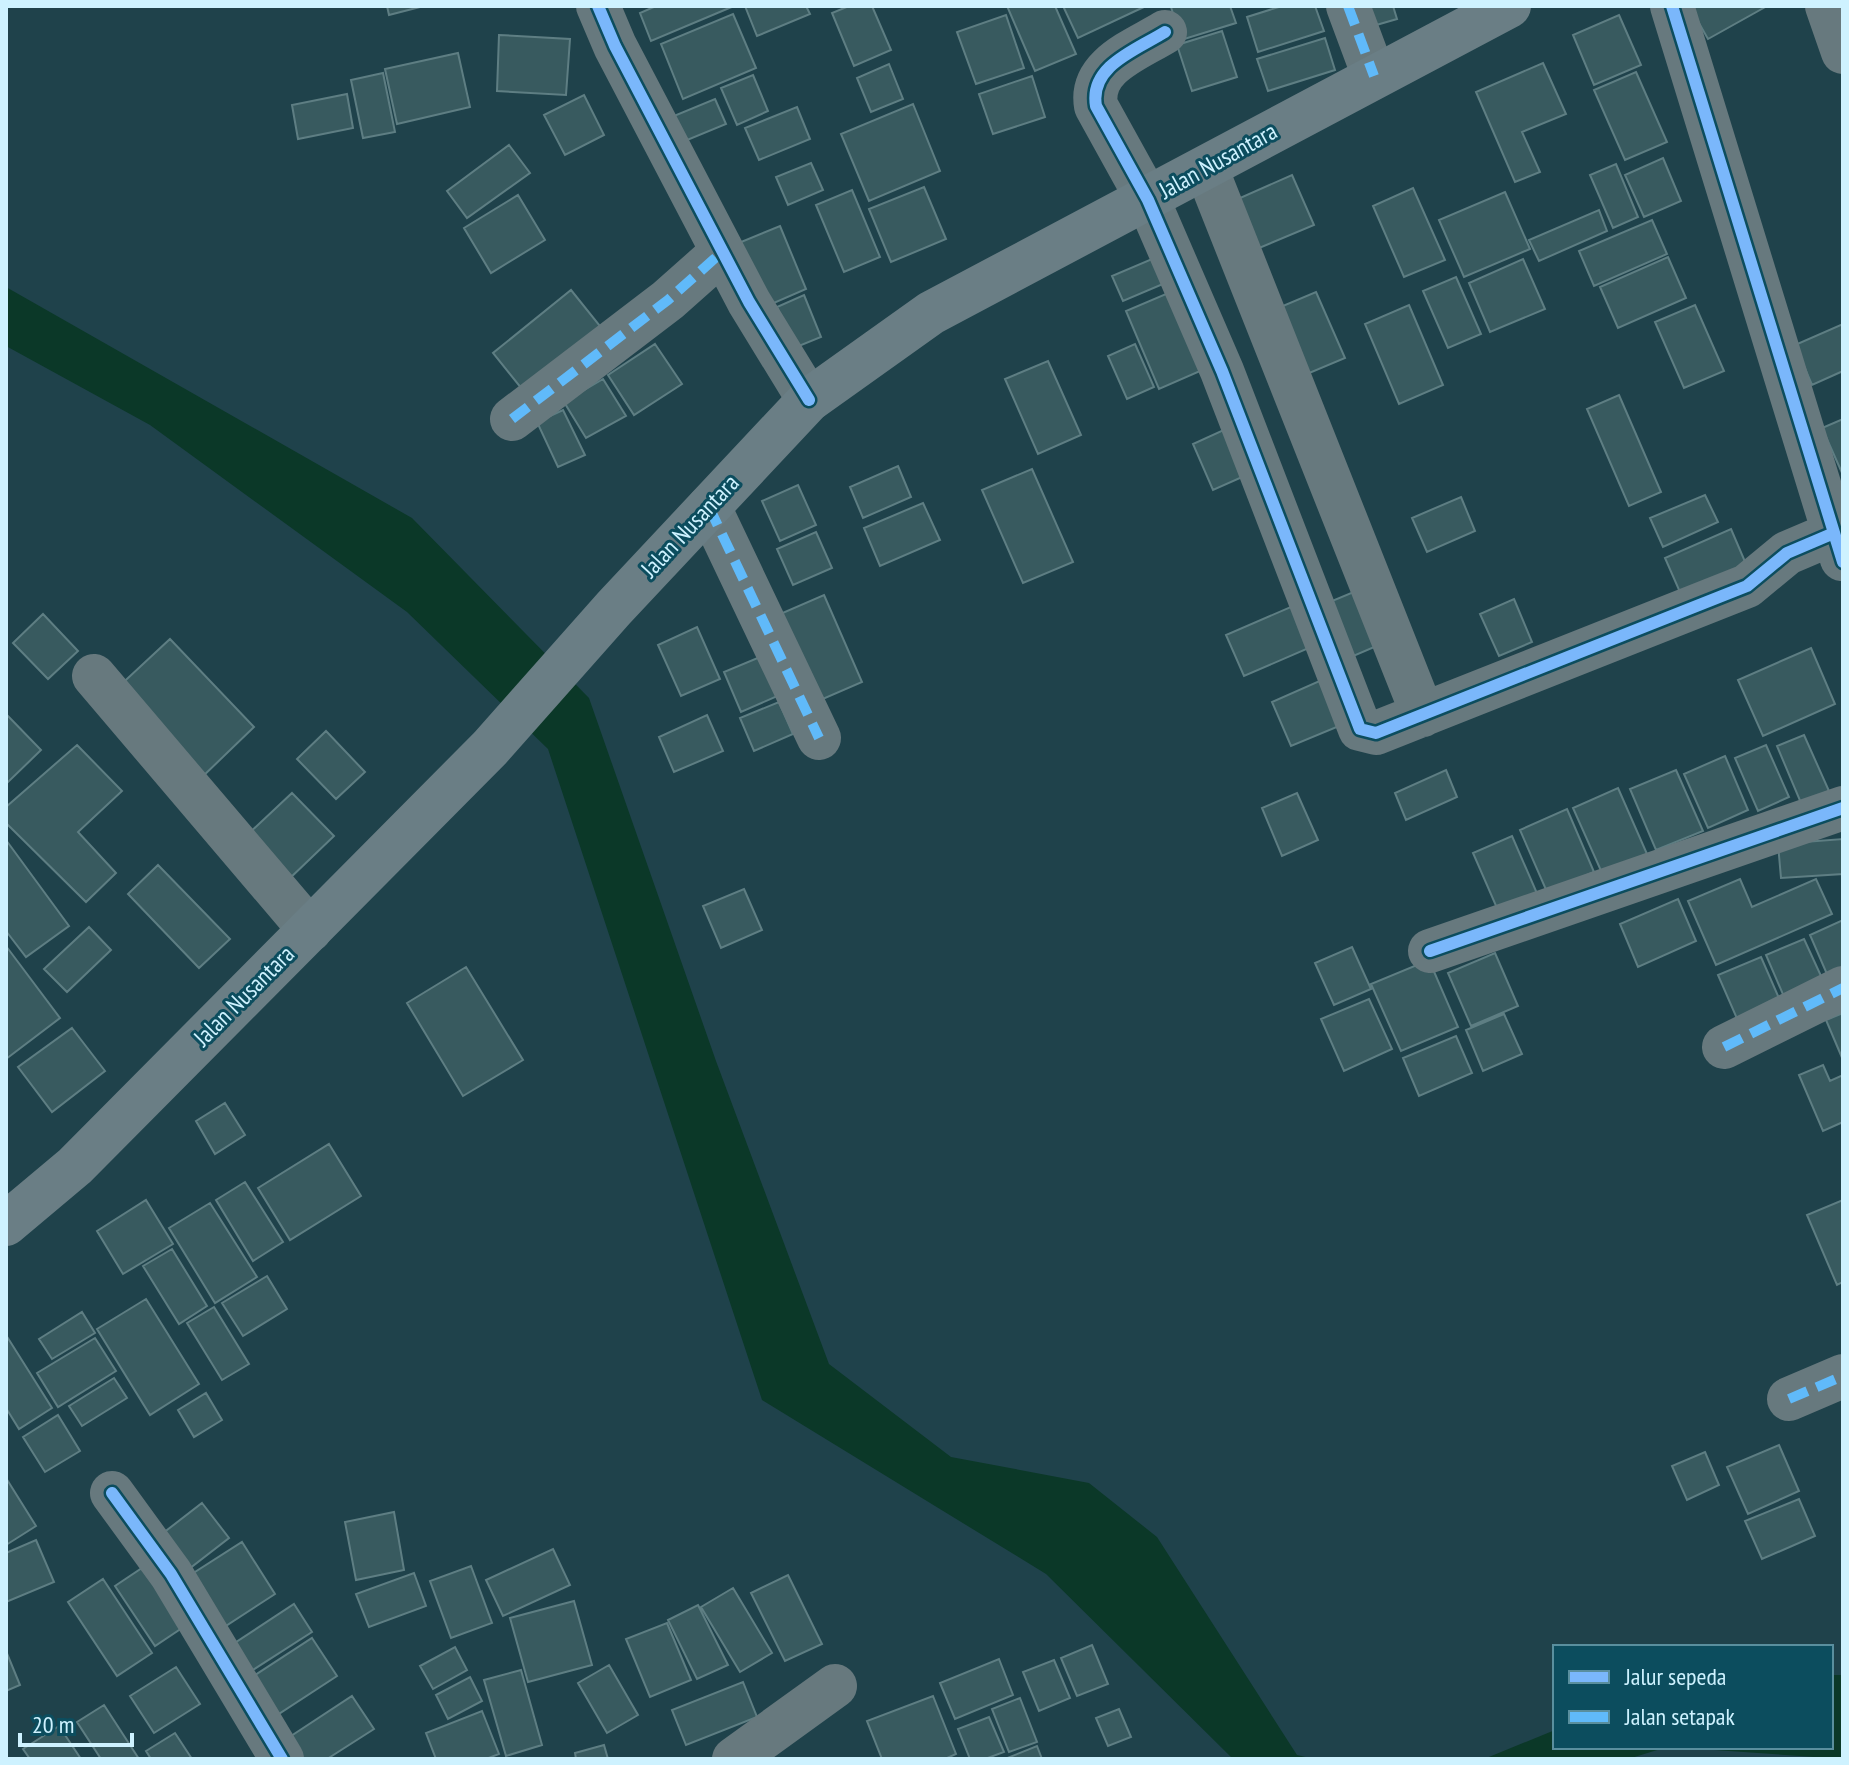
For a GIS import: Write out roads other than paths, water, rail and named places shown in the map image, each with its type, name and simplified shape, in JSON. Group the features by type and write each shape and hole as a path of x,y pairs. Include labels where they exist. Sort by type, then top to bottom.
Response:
{"highway":[{"name":"Jalan Nusantara","path":"6,1224 75,1166 490,748 614,608 809,400 931,313 1509,6"}],"street":[{"path":"598,6 615,46 722,252 809,400"},
{"path":"1348,6 1374,76"},
{"path":"1165,32 1105,69 1094,92 1096,106 1148,200 1222,371 1355,721 1370,734 1747,586 1787,553 1840,551 1672,6"},
{"path":"1827,6 1843,52"},
{"path":"1206,168 1423,715"},
{"path":"512,419 668,300 722,252"},
{"path":"709,507 819,738"},
{"path":"94,676 310,930"},
{"path":"1430,951 1843,808"},
{"path":"1724,1047 1843,988"},
{"path":"1789,1399 1843,1376"},
{"path":"112,1493 171,1574 282,1759"},
{"path":"734,1759 835,1686"}]}
